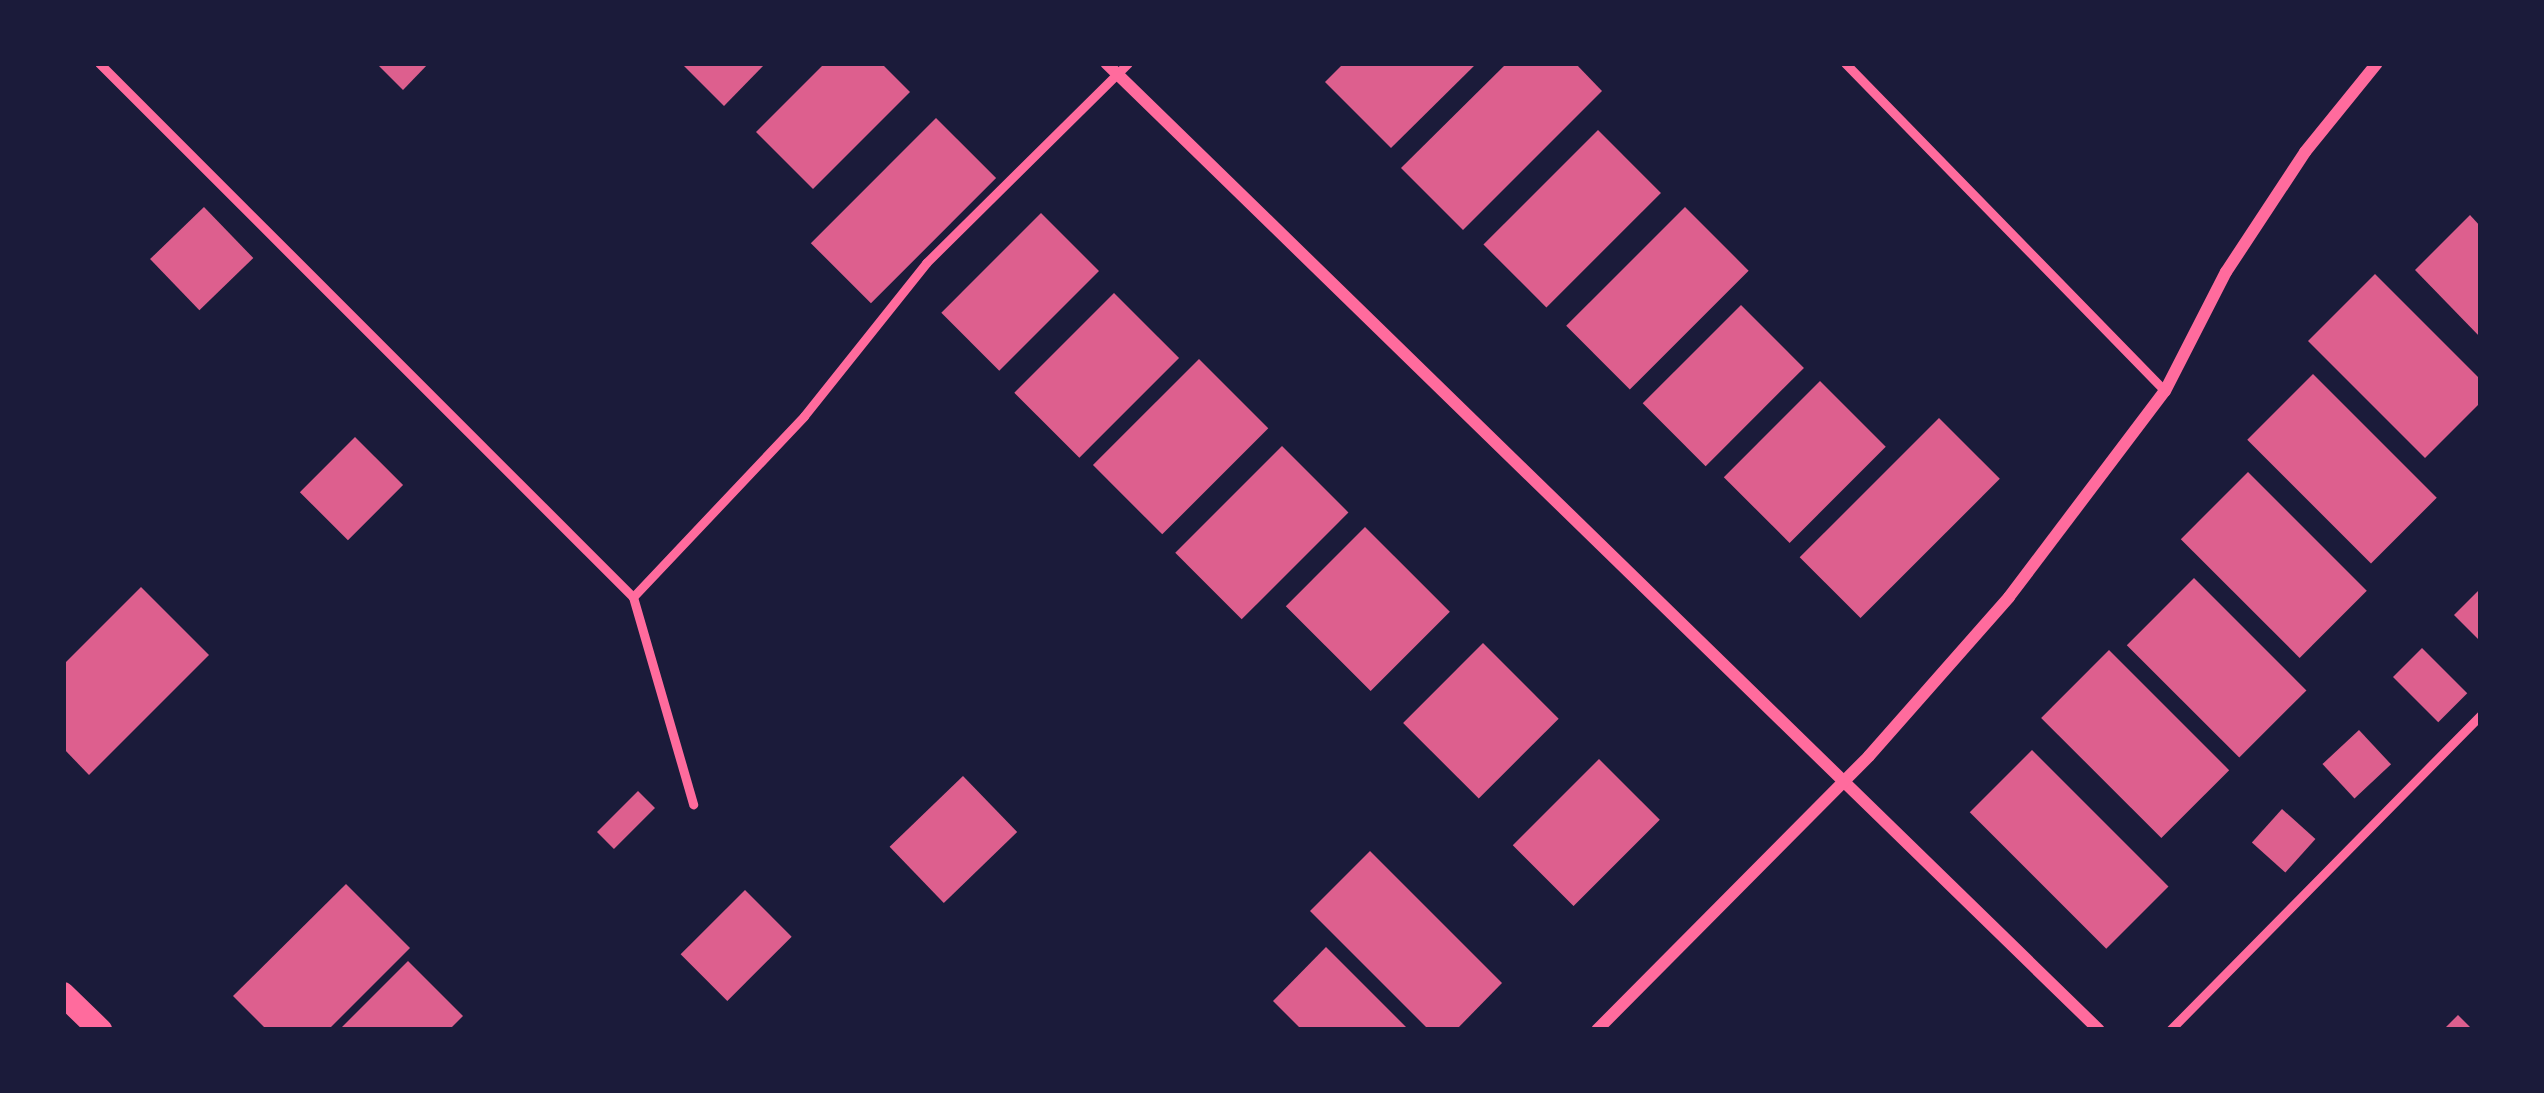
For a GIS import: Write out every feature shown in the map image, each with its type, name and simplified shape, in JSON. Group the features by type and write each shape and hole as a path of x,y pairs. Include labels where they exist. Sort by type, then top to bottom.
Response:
{"main road":[{"path":"63,994 100,1030"}],"street":[{"path":"1597,1030 1844,781 2009,597 2164,391 2226,272 2305,152 2377,63"},
{"path":"1117,66 2099,1030"}],"lane":[{"path":"99,63 633,597 693,804"},
{"path":"1845,63 2164,391"},
{"path":"633,597 804,416 926,262 1117,66"},
{"path":"2170,1030 2481,715"}],"building":[{"path":"376,63 429,63 403,90"},
{"path":"681,63 766,63 724,106"},
{"path":"825,63 881,63 910,92 813,189 756,132"},
{"path":"1344,63 1477,63 1391,148 1325,82"},
{"path":"1507,63 1575,63 1602,91 1463,230 1401,168"},
{"path":"936,118 996,178 871,303 811,243"},
{"path":"1598,130 1661,193 1546,307 1483,245"},
{"path":"204,207 253,258 199,310 150,259"},
{"path":"1685,207 1749,271 1630,389 1566,326"},
{"path":"1041,213 1099,271 999,371 941,313"},
{"path":"2470,215 2481,227 2481,338 2415,270"},
{"path":"2375,274 2481,380 2481,402 2425,458 2308,341"},
{"path":"1114,293 1179,358 1079,458 1014,393"},
{"path":"1741,305 1804,368 1706,466 1643,403"},
{"path":"1199,359 1268,428 1162,534 1093,465"},
{"path":"2313,374 2437,498 2371,564 2247,440"},
{"path":"1820,381 1886,447 1790,543 1724,477"},
{"path":"1939,418 2000,479 1861,618 1800,557"},
{"path":"355,437 403,485 348,540 300,492"},
{"path":"1282,446 1348,512 1242,619 1175,553"},
{"path":"2248,472 2367,591 2300,658 2181,539"},
{"path":"1365,527 1450,612 1371,691 1286,606"},
{"path":"2194,578 2306,690 2239,758 2127,645"},
{"path":"141,587 209,655 89,775 63,748 63,665"},
{"path":"2481,588 2481,642 2454,615"},
{"path":"1483,643 1559,719 1479,799 1403,723"},
{"path":"2422,648 2467,693 2438,722 2393,677"},
{"path":"2109,650 2229,770 2161,838 2041,718"},
{"path":"2359,730 2391,764 2354,798 2322,764"},
{"path":"2032,750 2168,886 2106,949 1970,812"},
{"path":"1599,759 1660,820 1574,906 1513,845"},
{"path":"963,776 1017,832 944,903 890,847"},
{"path":"638,791 655,808 614,849 597,832"},
{"path":"2282,809 2315,839 2285,873 2252,842"},
{"path":"1370,851 1502,983 1456,1030 1429,1030 1310,911"},
{"path":"346,884 410,948 328,1030 267,1030 233,996"},
{"path":"745,890 792,937 727,1001 681,954"},
{"path":"1326,947 1409,1030 1302,1030 1273,1001"},
{"path":"408,961 463,1016 449,1030 339,1030"},
{"path":"2458,1015 2473,1030 2443,1030"}]}
